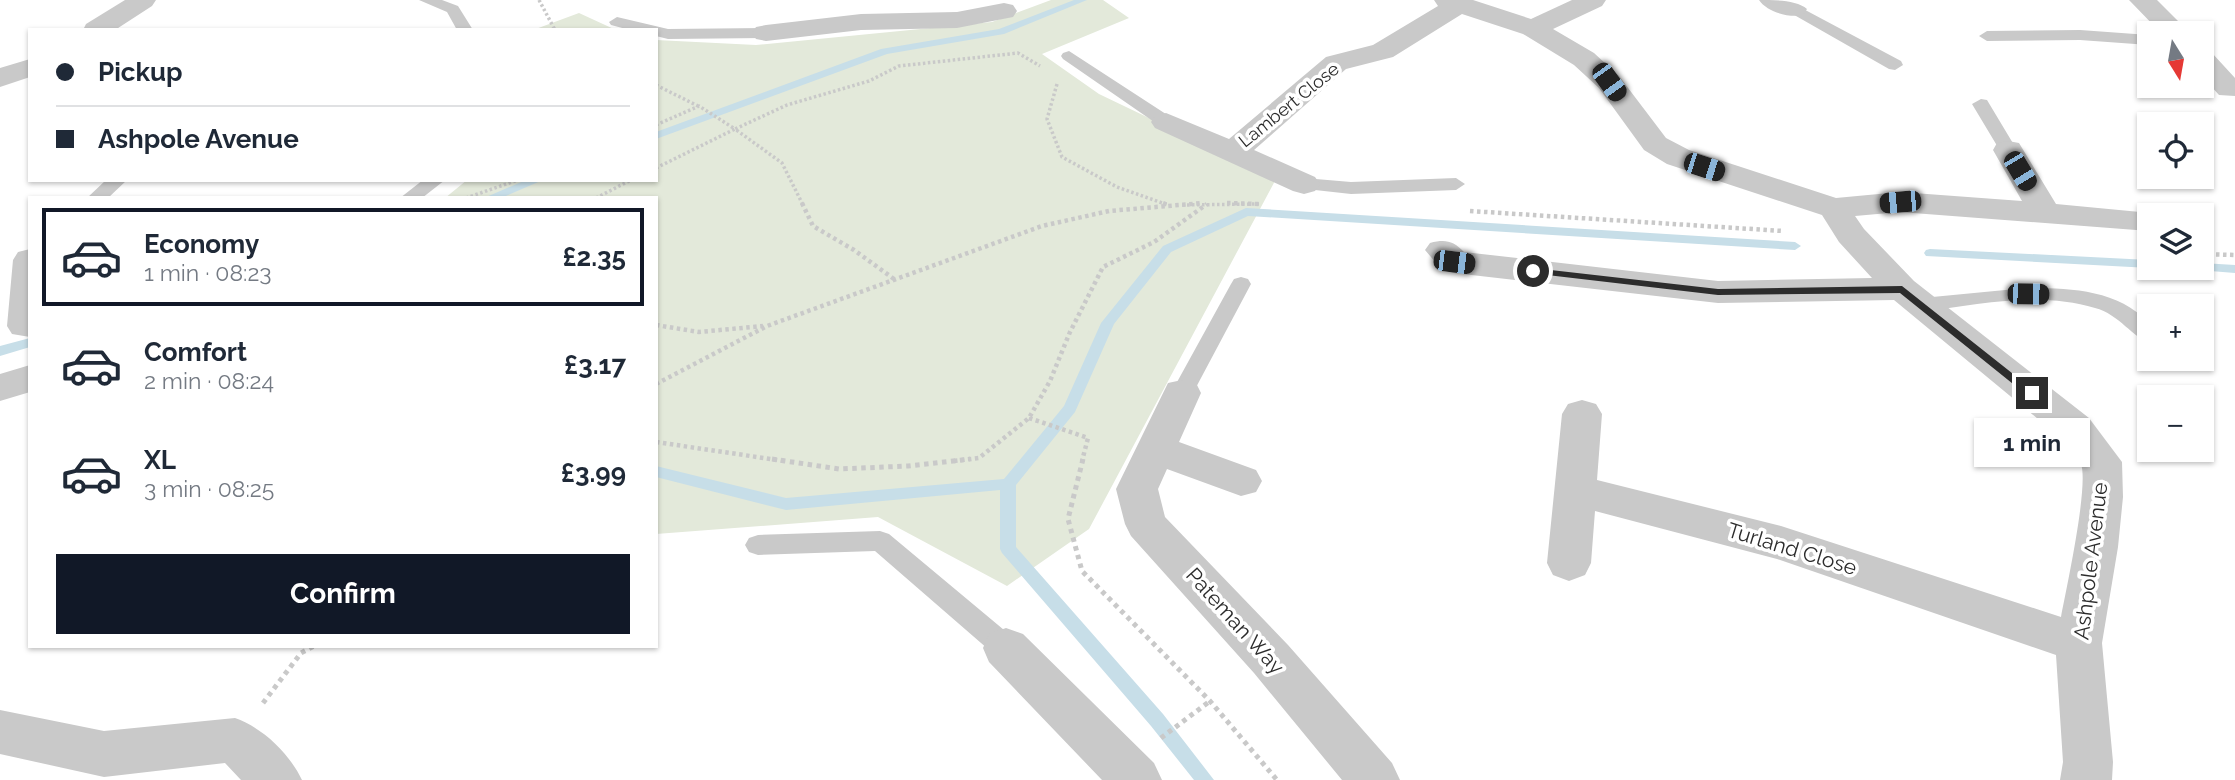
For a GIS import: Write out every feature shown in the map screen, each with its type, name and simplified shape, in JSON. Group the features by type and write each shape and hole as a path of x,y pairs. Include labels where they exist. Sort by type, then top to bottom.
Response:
{"street":[{"path":"99,28 144,0"},
{"path":"1533,28 1592,0"},
{"path":"2142,0 2164,21"},
{"name":"Ashpole Avenue","path":"1452,2 1533,28 1584,60 1609,82 1656,144 1704,167 1842,222 1912,297 2075,428 2102,462 2102,497 2096,547 2078,643 2088,762 2086,780"},
{"name":"Lambert Close","path":"1233,152 1336,63 1383,51 1452,2"},
{"path":"766,33 859,11 957,20 1004,11"},
{"path":"0,78 28,68"},
{"path":"2214,73 2232,93"},
{"name":"Lambert Close","path":"1166,122 1304,184"},
{"path":"2008,150 2045,213"},
{"name":"Ashpole Avenue","path":"1842,222 1900,202 2137,220"},
{"path":"1442,250 1454,262 1718,292 1912,297"},
{"path":"18,328 28,271"},
{"path":"0,388 28,380"},
{"name":"Pateman Way","path":"1182,393 1137,489 1146,524 1270,659 1374,780"},
{"path":"1569,562 1582,414"},
{"path":"1157,450 1241,481"},
{"name":"Turland Close","path":"1576,490 1781,543 2078,643"},
{"path":"1006,648 1124,764 1147,760"},
{"path":"0,732 104,754 235,740 276,780"}],"lane":[{"path":"427,0 453,9 464,28"},
{"path":"1783,5 1895,65"},
{"path":"617,22 642,28"},
{"path":"658,32 668,34 766,33"},
{"path":"1987,36 2080,35 2137,39"},
{"path":"1069,56 1166,122"},
{"path":"1981,104 2008,150"},
{"path":"98,196 116,182"},
{"path":"412,196 433,182"},
{"path":"1304,184 1351,188 1456,184"},
{"path":"1182,393 1241,284"},
{"path":"1912,297 2043,294 2107,305 2123,311 2137,324"},
{"path":"758,545 880,541 1006,648"}],"path":[{"path":"539,0 554,28"},
{"path":"658,167 787,105 869,81 899,66 1018,53 1049,71"},
{"path":"1059,76 1047,119 1062,157 1117,187 1172,206"},
{"path":"658,86 735,129 782,163 813,226 854,250 894,279"},
{"path":"658,124 701,108"},
{"path":"472,196 512,182"},
{"path":"600,196 627,182"},
{"path":"658,442 839,469 908,467 979,458 1029,418 1050,381 1070,332 1103,267 1154,242 1208,203"},
{"path":"658,383 767,326 1042,226 1109,211 1208,203 1261,204"},
{"path":"1462,210 1842,222"},
{"path":"2214,254 2235,255"},
{"path":"658,325 699,332 767,326"},
{"path":"1029,418 1088,438 1068,519 1082,571 1210,701 1277,780"},
{"path":"235,740 301,653 310,648"},
{"path":"1147,760 1185,720 1210,701"}],"green space":[{"path":"1051,0 1103,0 1129,18 1042,54 1099,94 1276,179 1089,529 1007,586 878,517 658,534 658,196 447,196 465,182 658,182 658,40 756,45 992,22"},
{"path":"579,13 612,28 538,28"}],"waterway":[{"path":"658,135 885,51 1001,32 1082,0"},
{"path":"495,196 532,182"},
{"path":"1008,484 1070,408 1108,323 1167,249 1246,212 1795,246"},
{"path":"1930,253 2137,263"},
{"path":"2214,268 2235,269"},
{"path":"0,351 28,343"},
{"path":"658,472 786,504 1008,484"},
{"path":"1008,484 1008,549 1157,720 1205,780"}],"route":[{"path":"1533,271 1718,292 1902,289 2032,393"}]}
